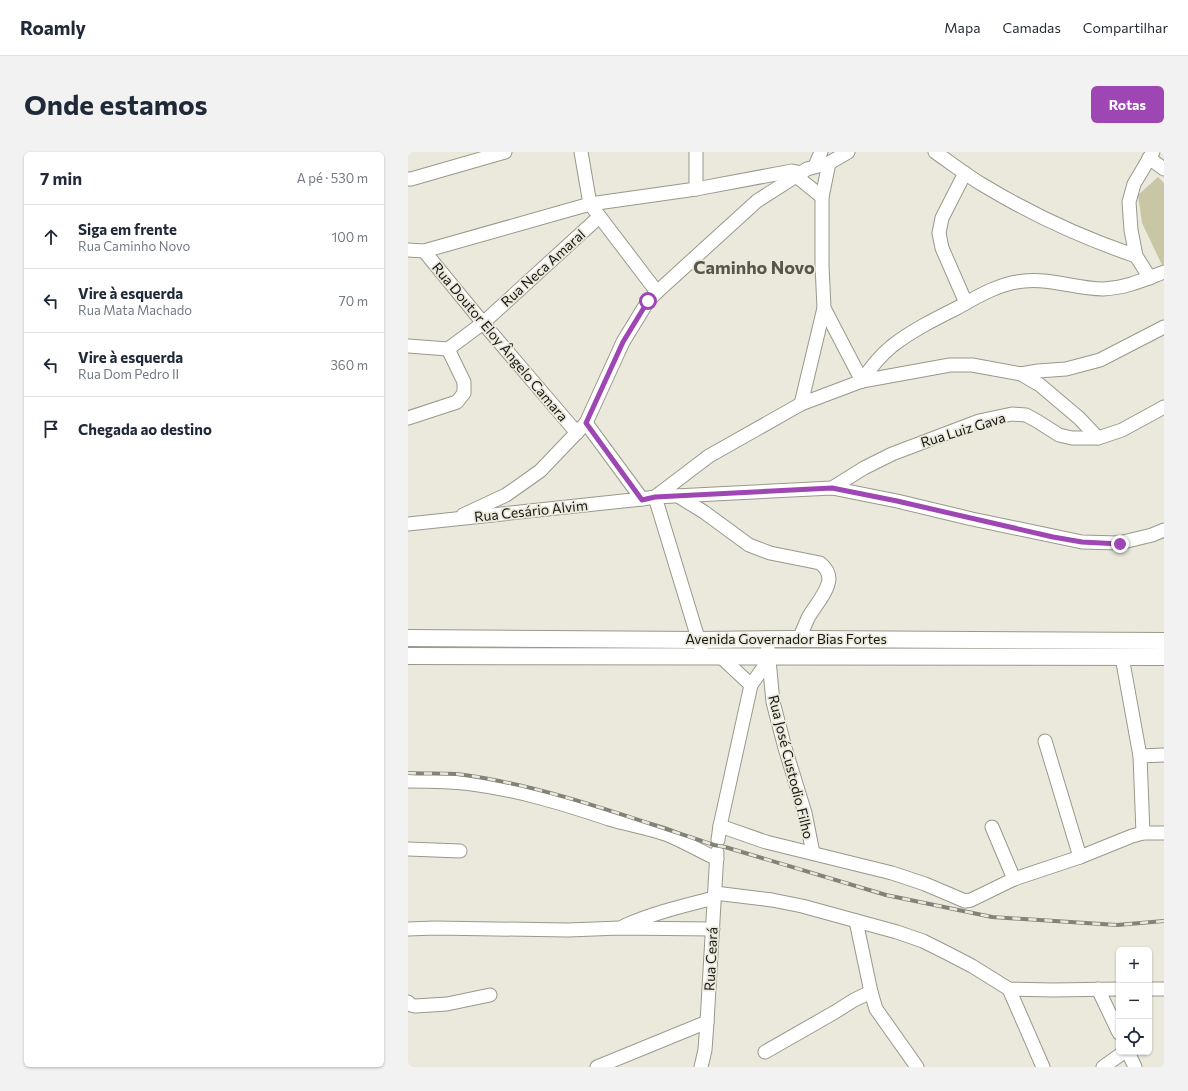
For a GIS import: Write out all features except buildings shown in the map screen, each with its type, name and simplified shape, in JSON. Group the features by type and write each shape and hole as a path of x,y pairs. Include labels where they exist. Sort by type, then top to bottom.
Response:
{"main road":[{"name":"Avenida Governador Bias Fortes","path":"408,638 698,640 799,638 1164,641"},
{"path":"500,639 500,656"},
{"path":"902,639 902,656"},
{"path":"1097,640 1099,657"},
{"name":"Avenida Governador Bias Fortes","path":"408,656 722,657 768,659 902,656 1164,657"}],"street":[{"path":"581,152 590,204 657,292"},
{"path":"696,152 696,189"},
{"path":"815,166 821,152"},
{"path":"454,520 506,495 540,472 586,423 623,342 648,301 657,292 757,201 815,166 829,163 848,152"},
{"path":"935,152 982,185 1049,221 1107,246 1136,256"},
{"path":"408,179 499,153"},
{"path":"1150,278 1136,256 1130,230 1129,202 1134,184 1151,155 1164,169"},
{"path":"801,404 824,308 822,265 822,197 829,163"},
{"path":"408,250 424,251 590,204 696,189 792,171 799,175 822,197"},
{"path":"965,173 942,218 939,233 942,248 966,303"},
{"name":"Rua Neca Amaral","path":"448,349 483,323 599,217"},
{"name":"Rua Doutor Eloy Ângelo Camara","path":"424,251 577,433"},
{"path":"862,381 878,359 891,347 926,324 997,287 1025,280 1045,280 1103,289 1122,287 1138,283 1164,272"},
{"path":"824,308 862,381"},
{"path":"655,497 709,456 801,404 862,381 950,365 972,365 1021,374 1066,369 1100,360 1164,327"},
{"path":"408,346 448,349 464,382 464,393 458,402 408,418"},
{"path":"1021,374 1040,386 1079,418 1098,438"},
{"name":"Rua Luiz Gava","path":"832,488 864,468 892,454 961,427 999,417 1012,414 1026,415 1058,435 1072,438 1098,438 1122,430 1164,406"},
{"path":"586,423 642,500"},
{"path":"655,497 832,488 1082,542 1120,544 1164,530"},
{"path":"678,496 704,512 749,545 770,553 820,563 824,566 828,572 828,585 808,619 799,638"},
{"path":"655,497 704,657"},
{"name":"Rua Cesário Alvim","path":"408,524 642,500 655,497"},
{"path":"767,639 768,659"},
{"path":"722,657 751,685"},
{"path":"1122,657 1140,756 1143,834"},
{"name":"Rua Ceará","path":"701,1067 705,1050 717,850 720,826 751,685 768,659"},
{"name":"Rua José Custodio Filho","path":"768,659 773,702 785,748 805,813 813,853"},
{"path":"1045,741 1080,858"},
{"path":"1140,756 1164,755"},
{"path":"408,781 470,783 509,790 560,803 613,820 650,829 682,841 717,850"},
{"path":"720,826 766,842 892,872 965,901 971,900 1014,879 1080,858 1125,838 1143,834 1164,833"},
{"path":"992,827 1014,879"},
{"path":"408,849 460,851"},
{"path":"620,928 649,916 715,895 772,900 897,932 923,941 972,966 1008,989 1116,989"},
{"path":"856,921 876,1009 917,1067"},
{"path":"408,930 435,928 568,930 620,928 713,929"},
{"path":"1008,989 1043,1067"},
{"path":"1098,989 1116,1027"},
{"path":"1152,989 1164,989"},
{"path":"765,1052 836,1012 854,1000 871,992"},
{"path":"408,1002 415,1006 447,1004 490,995"},
{"path":"597,1067 707,1022"},
{"path":"1103,1067 1120,1055"},
{"path":"1129,1055 1135,1067"}],"shaded area":[{"path":"1158,177 1164,183 1164,264 1162,265 1142,223 1138,195"}],"railway":[{"path":"408,773 457,774 490,779 555,794 714,845 886,895 992,917 1117,925 1164,921"}],"district":[{"name":"Caminho Novo","path":"754,268"}],"route":[{"path":"648,301 623,342 586,423 642,500 655,497 832,488 897,501 1053,537 1082,542 1120,544"}]}
